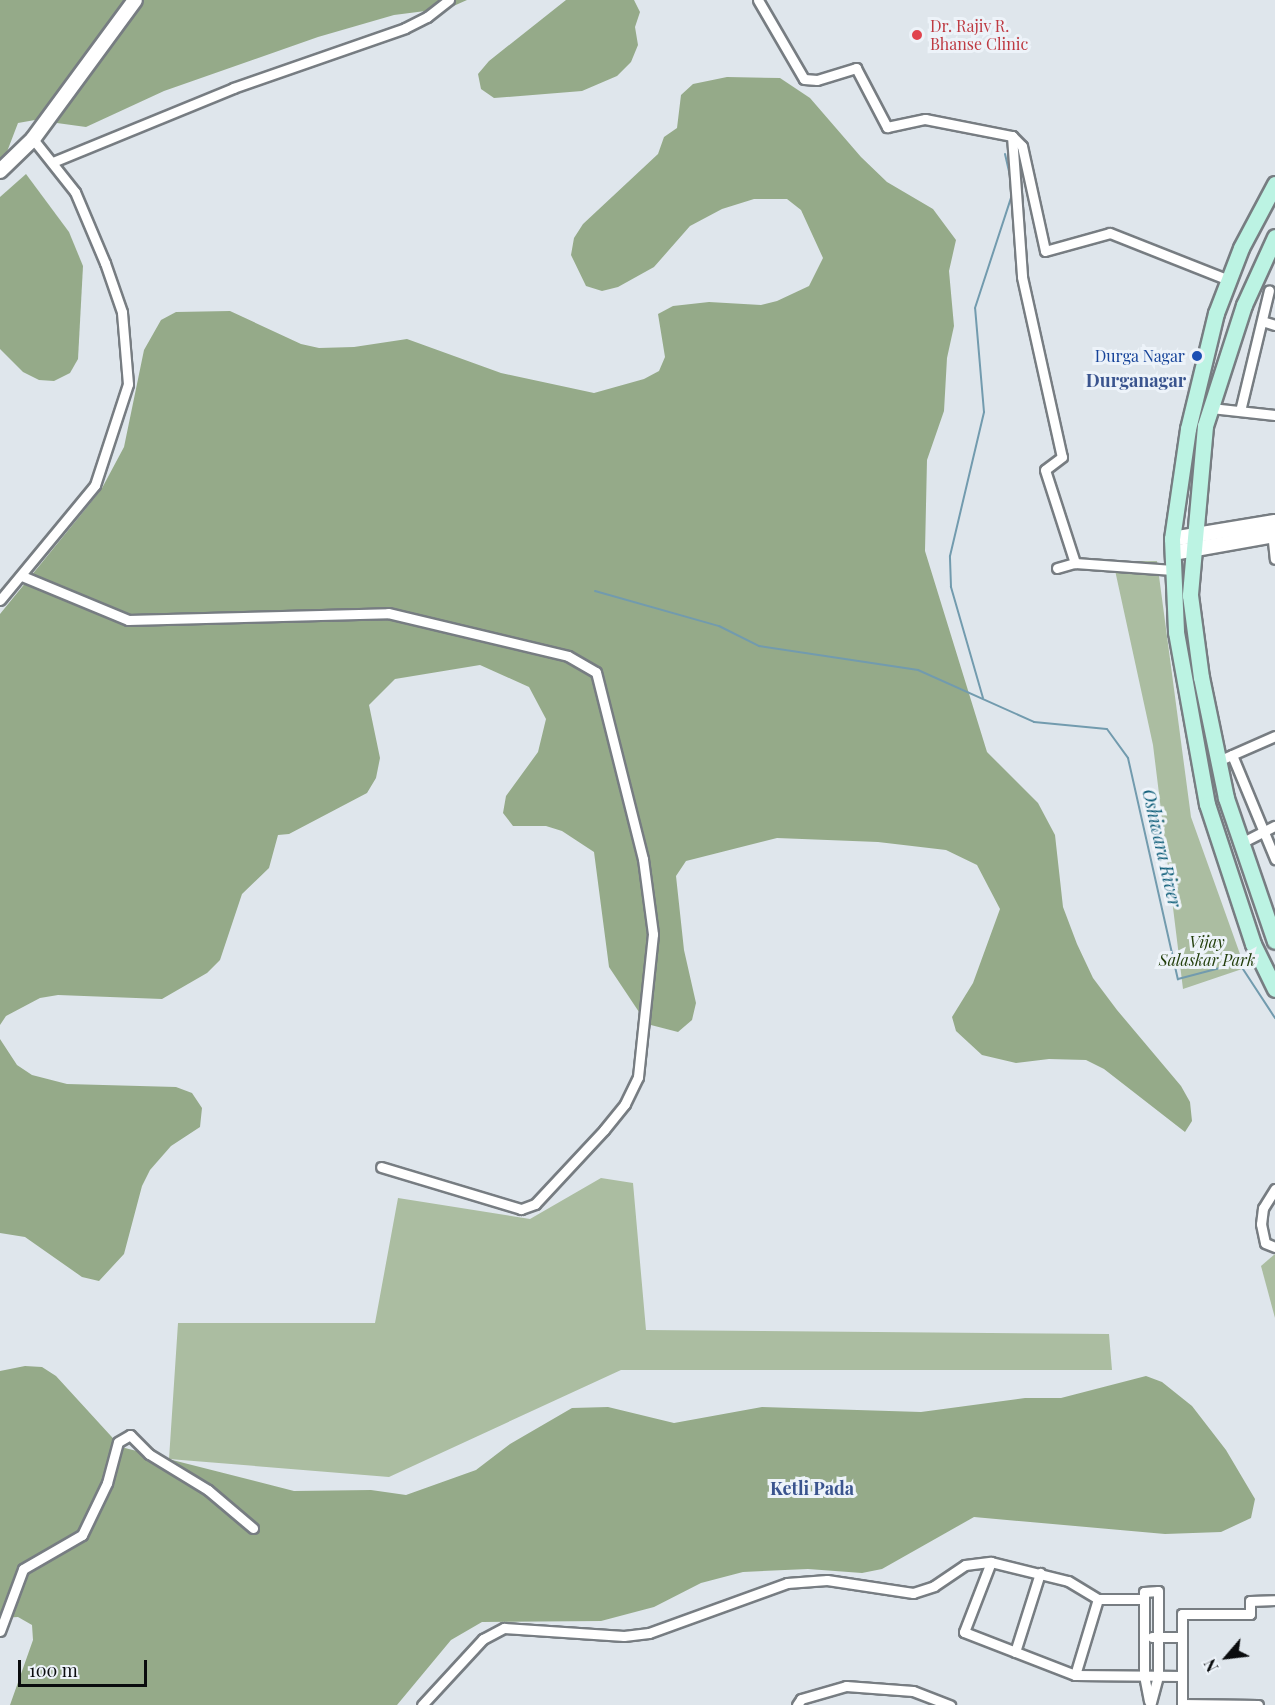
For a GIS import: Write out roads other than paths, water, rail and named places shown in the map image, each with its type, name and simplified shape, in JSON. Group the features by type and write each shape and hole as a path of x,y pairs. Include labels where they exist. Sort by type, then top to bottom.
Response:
{"main road":[{"path":"0,171 33,139 135,0"},
{"path":"1275,184 1229,280 1216,313 1188,429 1172,546 1176,632 1207,804 1253,944 1275,989"},
{"path":"1274,935 1241,843 1225,758 1201,677 1190,595 1192,544 1205,426 1253,284 1275,237"},
{"path":"1172,546 1273,529"}],"street":[{"path":"53,162 233,88 405,28 427,17 449,0"},
{"path":"758,0 804,79 817,80 856,68 887,127 925,119 1012,136 1022,146 1045,251 1110,233 1229,280"},
{"path":"1012,136 1022,277 1062,457 1045,470 1076,563"},
{"path":"0,600 95,485 128,384 122,312 75,192 33,139"},
{"path":"1240,411 1262,321 1272,291 1253,284"},
{"path":"1262,321 1275,325"},
{"path":"1211,408 1275,416"},
{"path":"1273,529 1275,559"},
{"path":"1057,568 1076,563 1173,570"},
{"path":"22,576 128,620 388,613 568,656 596,672 643,859 653,934 638,1077 626,1104 536,1204 521,1209 381,1167"},
{"path":"1275,736 1225,758 1264,831 1275,860"},
{"path":"1241,843 1275,826"},
{"path":"1275,1189 1263,1208 1261,1224 1265,1243 1275,1247"},
{"path":"0,1631 23,1569 82,1535 108,1483 118,1442 130,1435 149,1454 208,1490 253,1528"},
{"path":"991,1562 964,1632 1075,1675 1182,1676"},
{"path":"422,1705 483,1639 504,1628 624,1636 649,1633 787,1583 826,1580 913,1593 934,1586 965,1565 991,1562 1068,1581 1098,1599 1144,1599"},
{"path":"1015,1652 1040,1573"},
{"path":"1158,1591 1158,1676 1149,1703 1144,1676 1144,1592 1158,1591"},
{"path":"1075,1675 1098,1599"},
{"path":"1257,1705 1182,1704 1182,1614 1250,1614 1250,1601 1275,1600"},
{"path":"1144,1637 1182,1636"},
{"path":"797,1705 801,1699 846,1686 913,1691 950,1705"}],"waterway":[{"path":"1005,154 1011,181"},
{"path":"983,698 951,587 950,556 984,412 975,308 1012,195"},
{"name":"Oshiwara River","path":"595,591 719,626 759,646 918,670 1034,722 1107,729 1128,758 1178,979 1239,963 1275,1018"}],"place":[{"name":"Dr. Rajiv R. Bhanse Clinic","path":"917,35"},
{"name":"Durga Nagar","path":"1197,356"}],"district":[{"name":"Durganagar","path":"1136,380"},
{"name":"Ketli Pada","path":"812,1488"}],"park label":[{"name":"Vijay Salaskar Park","path":"1207,951"}]}
